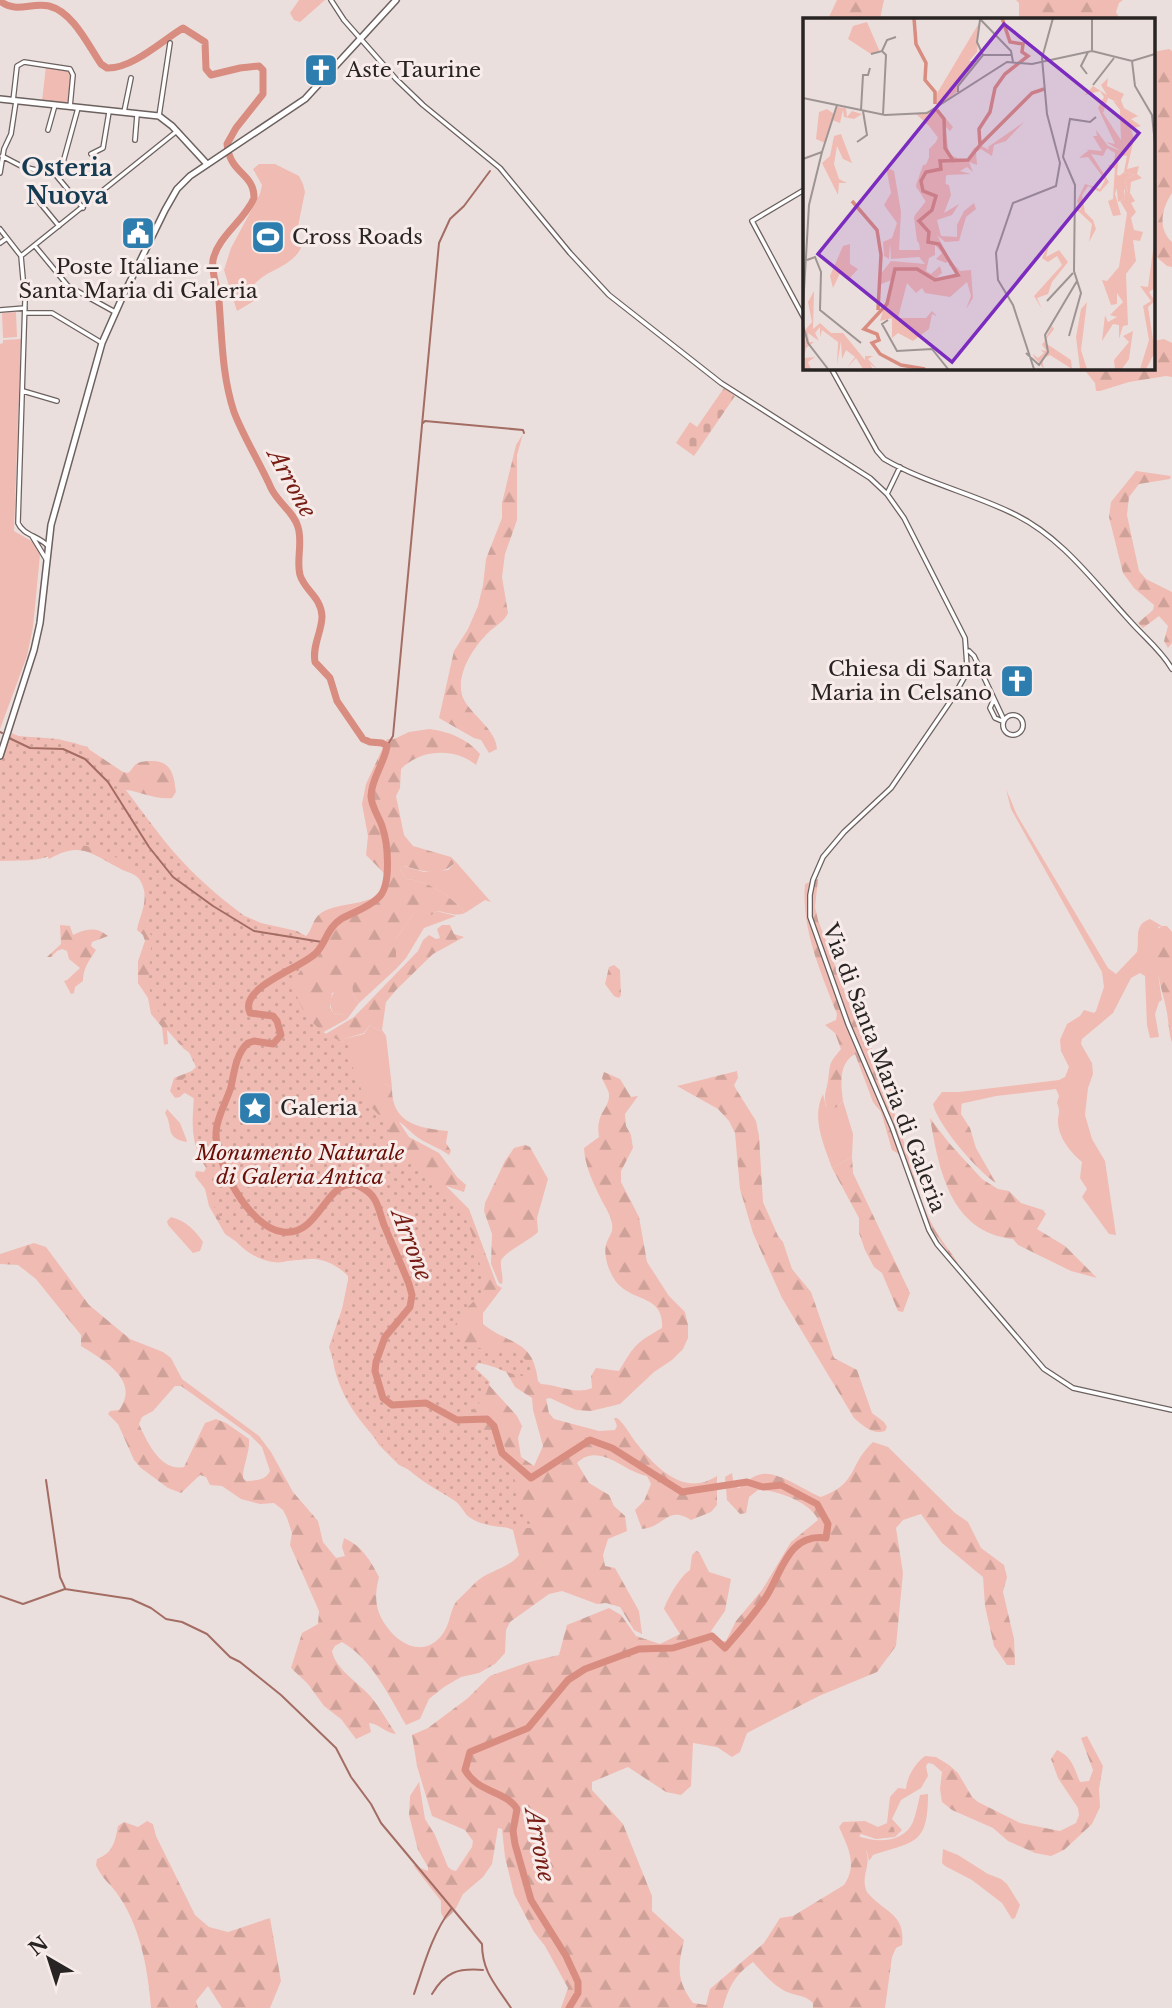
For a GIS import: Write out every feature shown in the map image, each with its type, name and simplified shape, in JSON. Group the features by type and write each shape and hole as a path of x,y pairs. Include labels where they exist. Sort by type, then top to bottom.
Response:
{"main road":[{"path":"0,756 37,637 49,533 103,343 115,312 168,205 180,186 196,172 308,97 396,0"},
{"path":"0,99 159,116 177,131 207,164"},
{"path":"200,157 219,157"},
{"path":"196,172 200,157"}],"street":[{"path":"331,0 344,20 410,94 500,168 558,239 609,295 715,379 850,464 887,494 909,528 965,638 967,649 974,656 994,698 1002,720 1010,736 1022,732 1023,727 1015,714 1002,720 995,718 990,708 994,698"},
{"path":"159,116 170,43"},
{"path":"0,173 2,156 10,136 19,63 70,69 73,75 70,107"},
{"path":"124,111 131,78"},
{"path":"48,130 55,105"},
{"path":"59,177 78,108"},
{"path":"91,153 103,148 109,110"},
{"path":"135,141 138,113"},
{"path":"21,256 177,131"},
{"path":"2,156 23,167 51,172 59,177 83,208"},
{"path":"803,191 752,221 803,316"},
{"path":"36,198 59,226"},
{"path":"0,229 21,256 25,311 18,523 22,530 31,534 42,536 49,533"},
{"path":"0,243 7,238"},
{"path":"35,246 68,286 115,312"},
{"path":"0,310 52,313 103,343"},
{"path":"832,369 884,459 1011,512 1048,536 1063,547 1138,631 1159,650 1172,669"},
{"path":"23,391 57,401"},
{"path":"887,494 900,467"},
{"path":"31,534 40,544 48,546"},
{"path":"31,534 46,560"},
{"name":"Via di Santa Maria di Galeria","path":"967,649 964,678 898,780 882,798 844,831 823,857 813,880 810,917 848,1024 886,1111 920,1208 937,1244 1044,1368 1073,1388 1172,1410"}],"green space":[{"path":"299,0 325,0 300,22 294,20 290,13"},
{"path":"837,0 884,0 880,18 828,18"},
{"path":"1016,0 1123,0 1116,12 1119,18 1020,18 1019,3"},
{"path":"1169,49 1172,51 1172,193 1166,205 1163,224 1164,231 1172,242 1172,267 1154,255 1154,187 1157,181 1154,172 1154,52"},
{"path":"46,66 71,72 68,104 42,101"},
{"name":"Cross Roads","path":"259,164 275,164 299,176 303,184 305,192 297,231 301,248 285,265 258,281 252,287 259,298 237,311 224,270 231,248 260,194 262,185 253,169"},
{"path":"16,312 17,337 3,338 2,313"},
{"path":"21,339 14,531 33,542 40,555 33,627 27,656 0,729 0,344 3,340"},
{"path":"1164,339 1172,343 1172,377 1129,382 1096,391 1095,383 1084,369 1154,369 1154,341"},
{"path":"724,388 735,396 694,456 676,443 690,422 697,427"},
{"path":"523,434 517,455 517,520 505,554 502,577 508,613 471,654 461,682 464,700 496,742 497,749 489,753 481,740 439,718 454,651 478,606 486,559 502,518 502,503 516,445"},
{"path":"1136,471 1171,476 1170,479 1139,484 1129,497 1127,515 1139,571 1146,579 1172,592 1172,643 1168,648 1164,641 1168,626 1159,616 1143,628 1138,623 1153,610 1154,605 1134,588 1123,573 1109,517 1111,502"},
{"path":"429,729 443,732 464,740 480,754 476,765 468,759 448,753 418,757 401,769 400,788 396,796 404,835 413,846 451,857 456,862 438,872 404,866 400,870 407,879 439,890 465,913 436,911 432,915 419,911 413,914 396,939 396,969 359,1003 353,992 353,979 348,977 343,989 332,993 330,1008 333,1013 345,1015 347,1019 315,1037 310,1037 299,1017 291,982 287,980 270,992 261,1001 274,1008 287,1021 294,1034 293,1041 288,1046 248,1059 239,1073 235,1089 253,1099 286,1099 300,1087 319,1038 354,1017 418,951 423,940 429,935 440,938 437,929 442,925 450,925 454,934 464,937 433,954 396,990 386,1002 382,1030 370,1025 364,1033 344,1039 343,1056 347,1068 337,1082 334,1096 312,1121 309,1130 332,1176 328,1183 317,1183 312,1194 322,1217 345,1204 359,1200 358,1191 348,1175 357,1167 373,1171 383,1177 402,1260 419,1302 462,1293 466,1286 471,1268 466,1242 455,1216 433,1188 380,1142 375,1143 367,1157 355,1165 344,1167 339,1158 338,1144 344,1131 362,1133 354,1121 349,1104 366,1099 368,1088 372,1085 378,1087 384,1084 392,1087 396,1109 401,1116 426,1128 448,1131 446,1143 451,1151 449,1155 417,1137 399,1122 409,1137 439,1153 466,1185 464,1192 446,1186 469,1209 497,1285 502,1288 483,1313 483,1324 526,1350 541,1384 573,1390 592,1388 591,1376 596,1368 619,1371 636,1346 662,1328 659,1310 619,1285 610,1272 605,1250 612,1230 611,1221 592,1180 585,1155 584,1148 599,1137 599,1122 609,1099 602,1078 604,1072 620,1079 631,1097 638,1096 625,1114 633,1148 621,1171 621,1182 639,1217 647,1262 669,1296 685,1312 688,1338 683,1349 672,1360 654,1372 620,1404 591,1411 576,1410 550,1398 546,1399 549,1413 554,1419 599,1431 615,1430 617,1426 614,1418 617,1418 654,1463 673,1477 694,1483 705,1482 717,1476 717,1505 711,1512 691,1520 676,1515 642,1529 635,1510 644,1501 651,1484 647,1476 603,1456 585,1457 577,1463 589,1483 609,1495 614,1506 625,1516 627,1531 608,1539 603,1555 605,1566 615,1568 639,1611 642,1634 634,1630 620,1607 606,1603 597,1604 562,1591 549,1594 510,1622 506,1630 505,1653 495,1664 479,1673 461,1677 444,1687 429,1699 420,1719 406,1725 371,1668 353,1649 342,1642 332,1651 334,1658 371,1697 396,1734 369,1723 371,1732 356,1739 341,1719 324,1706 308,1684 291,1668 302,1633 318,1624 319,1611 290,1545 292,1533 283,1510 274,1503 260,1504 241,1499 222,1486 210,1485 206,1477 200,1475 181,1493 168,1488 141,1468 134,1460 118,1424 108,1414 110,1411 119,1410 125,1399 122,1380 108,1364 81,1346 81,1335 36,1279 18,1265 0,1264 0,1254 34,1243 46,1247 89,1305 130,1339 171,1358 182,1379 259,1436 293,1492 318,1521 323,1542 336,1558 345,1556 342,1547 344,1538 361,1549 369,1559 379,1577 376,1597 380,1615 393,1634 407,1644 423,1647 438,1640 456,1602 480,1579 515,1560 519,1555 513,1530 467,1511 445,1487 399,1465 379,1445 342,1389 329,1347 342,1309 348,1271 339,1264 322,1258 274,1262 257,1256 225,1234 209,1206 205,1189 195,1176 196,1171 204,1172 206,1168 197,1150 193,1133 194,1096 185,1092 175,1098 170,1091 174,1078 197,1069 202,1061 184,1049 167,1030 168,1044 164,1045 162,1027 151,1014 148,998 138,983 138,961 145,941 137,930 144,888 134,875 85,851 69,851 49,859 46,853 52,843 53,828 46,824 47,816 52,811 67,815 68,833 74,838 114,845 129,853 133,847 93,778 96,773 91,776 93,796 87,804 75,811 61,810 72,785 57,754 37,760 11,744 6,746 11,733 21,737 75,743 123,772 128,773 143,761 164,764 171,770 174,780 176,792 172,798 159,798 119,789 153,838 208,891 238,913 261,923 297,931 306,936 321,913 370,899 384,889 388,880 366,855 368,836 362,804 366,784 387,739 394,739 409,732","holes":["174,901 189,921 198,919 230,944 274,949 275,953 270,955 261,975 241,986 230,996 227,1007 234,1030 231,1035 220,1029 206,1013 196,1030 180,1024 175,1025 166,1016 169,983 151,979 175,940 168,931 163,909","474,1355 503,1366 515,1387 532,1398 543,1446 534,1466 521,1457 518,1438 522,1426 517,1416 470,1364 469,1356","175,1386 181,1386 250,1435 262,1447 270,1471 263,1478 246,1481 243,1473 249,1439 216,1419 205,1423 184,1467 168,1465 156,1454 139,1424 142,1417 153,1411"]},
{"name":"Monumento Naturale di Galeria Antica","path":"9,732 17,736 58,739 88,747 173,851 224,900 251,921 304,936 318,948 318,959 298,974 295,984 302,1007 317,1027 351,1048 350,1053 344,1054 355,1071 365,1101 388,1124 389,1134 400,1149 423,1168 431,1184 457,1206 472,1235 484,1285 457,1320 456,1334 465,1344 473,1347 514,1352 532,1367 526,1376 520,1376 478,1363 475,1368 490,1382 486,1394 460,1427 495,1432 512,1457 521,1508 533,1528 491,1526 469,1517 457,1503 401,1463 359,1419 340,1385 332,1347 333,1337 348,1301 352,1281 348,1276 332,1264 319,1259 301,1258 277,1262 262,1259 236,1241 223,1223 211,1198 208,1167 196,1136 195,1099 185,1093 178,1094 175,1087 196,1067 187,1048 172,1033 155,1006 148,985 152,936 145,928 146,885 122,861 102,850 80,845 62,848 43,858 0,861 0,760"},
{"path":"1006,789 1017,815 1108,968 1116,974 1137,952 1141,925 1150,919 1162,926 1158,927 1158,974 1162,1000 1155,1014 1159,1037 1150,1038 1145,976 1140,973 1131,978 1113,1013 1082,1039 1081,1044 1092,1063 1093,1074 1088,1088 1085,1115 1092,1139 1105,1161 1116,1235 1109,1234 1082,1197 1087,1189 1080,1178 1082,1162 1062,1137 1058,1125 1059,1096 1056,1089 996,1096 960,1104 959,1092 1059,1080 1065,1077 1069,1067 1061,1051 1060,1040 1067,1024 1084,1010 1094,1013 1096,1011 1104,987 1102,972 1011,809"},
{"path":"456,862 491,902 485,900 465,913 439,890 407,879 400,870 403,866 424,872 448,870"},
{"path":"818,879 815,907 818,920 852,1011 891,1085 892,1093 899,1096 899,1105 892,1107 921,1198 933,1226 958,1263 956,1264 928,1224 905,1158 892,1150 881,1112 873,1102 855,1054 843,1069 843,1101 828,1110 826,1106 830,1066 841,1049 835,1033 825,1025 836,1020 837,1014 814,950 806,918 805,884"},
{"path":"419,910 432,915 436,911 456,916 424,928 396,969 396,939 413,914"},
{"path":"60,925 70,926 73,935 90,930 108,936 92,942 91,946 96,950 85,968 83,981 71,994 64,981 80,968 69,959 67,951 62,949 47,957 61,944"},
{"path":"1167,926 1172,932 1172,1043 1151,949 1153,932"},
{"path":"614,965 620,970 619,998 614,996 605,984 609,967"},
{"path":"348,976 354,979 353,992 359,1003 347,1019 345,1015 333,1013 331,1002 334,993"},
{"path":"370,1025 382,1030 386,1036 392,1087 384,1084 360,1101 345,1063 344,1039 364,1034"},
{"path":"737,1071 738,1078 734,1085 756,1121 759,1136 763,1202 783,1242 792,1269 811,1292 834,1358 857,1370 872,1413 884,1422 887,1427 885,1431 872,1431 854,1418 782,1298 753,1233 740,1189 735,1133 729,1121 718,1109 677,1086"},
{"path":"942,1092 959,1092 962,1097 961,1114 996,1183 969,1158 936,1113 933,1104"},
{"path":"823,1094 826,1107 837,1107 843,1101 853,1134 852,1157 832,1168 818,1122"},
{"path":"167,1109 180,1123 186,1142 172,1135 165,1113"},
{"path":"930,1118 982,1179 998,1189 1009,1191 1021,1203 1043,1210 1046,1214 1037,1229 1065,1246 1097,1278 1071,1271 1018,1245 1013,1239 992,1234 961,1211 944,1177"},
{"path":"525,1145 530,1147 548,1179 537,1218 538,1232 503,1258 502,1284 499,1283 491,1264 492,1234 484,1211 485,1203 505,1161 514,1148"},
{"path":"852,1157 853,1173 910,1293 903,1312 898,1311 882,1273 874,1267 865,1250 859,1233 859,1218 832,1168"},
{"path":"171,1217 185,1223 196,1233 203,1242 200,1251 193,1253 168,1225 167,1221"},
{"path":"873,1442 888,1447 955,1513 968,1522 981,1548 1004,1565 1007,1577 1003,1592 1014,1639 1015,1665 1007,1665 994,1646 985,1606 983,1577 942,1543 921,1514 903,1520 896,1528 903,1573 896,1646 877,1672 819,1696 747,1733 740,1752 732,1757 717,1747 693,1743 691,1786 681,1795 666,1792 628,1767 592,1782 592,1790 623,1824 652,1896 652,1911 684,1940 680,1973 687,1995 693,2003 706,2005 710,1989 764,1943 780,1918 793,1916 844,1885 851,1863 839,1827 843,1822 865,1821 878,1827 887,1823 894,1828 895,1837 876,1839 861,1834 858,1838 864,1846 868,1860 865,1879 867,1892 892,1914 901,1926 902,1945 896,1948 892,1957 885,2008 813,2008 813,2003 807,1998 777,1986 753,1962 734,1982 723,2008 561,2008 568,1988 514,1894 505,1857 502,1829 498,1828 492,1864 483,1877 463,1894 455,1910 445,1920 441,1913 441,1901 413,1865 428,1871 418,1850 409,1815 410,1796 419,1782 425,1819 435,1835 448,1867 456,1871 473,1841 465,1830 432,1816 417,1766 412,1735 428,1728 468,1698 490,1676 559,1655 567,1625 609,1608 621,1615 636,1636 660,1644 680,1634 664,1609 675,1588 690,1570 692,1555 696,1551 709,1572 731,1579 725,1611 711,1631 716,1641 726,1641 736,1621 762,1590 791,1542 818,1520 801,1503 765,1490 758,1490 749,1497 746,1513 740,1514 727,1500 725,1477 732,1473 734,1486 739,1488 755,1476 773,1475 821,1497 833,1492 848,1480 865,1450"},
{"path":"1087,1736 1103,1766 1099,1789 1100,1807 1092,1824 1064,1850 1051,1856 1035,1853 1008,1841 993,1828 952,1810 942,1802 942,1772 949,1765 958,1773 972,1797 978,1802 1020,1823 1060,1831 1076,1823 1079,1815 1078,1808 1058,1778 1051,1759 1057,1750 1072,1763 1080,1782 1089,1781 1093,1770 1081,1738"},
{"path":"925,1756 936,1757 949,1765 942,1772 928,1763 928,1776 921,1788 901,1800 892,1819 902,1830 895,1837 893,1828 887,1823 890,1797 898,1788 906,1789 912,1771"},
{"path":"928,1794 922,1832 909,1843 873,1855 869,1861 858,1836 889,1840 903,1834 913,1822 920,1795"},
{"path":"147,1821 153,1824 156,1836 195,1915 209,1927 228,1932 270,1918 281,1981 270,2008 222,2008 208,1986 196,2001 198,2008 151,2008 148,1978 137,1932 124,1905 96,1865 97,1859 107,1854 112,1846 118,1826 124,1822 138,1827"},
{"path":"943,1849 1007,1884 1020,1905 1015,1918 1012,1919 1002,1903 972,1880 945,1866 942,1863"}],"waterway":[{"name":"Arrone","path":"0,1 12,7 42,5 58,9 73,22 101,64 107,68 137,59 183,28 205,42 206,69 211,75 259,66 263,70 263,94 227,144 232,162 250,183 254,198 220,243 213,260 225,371 230,398 242,431 274,493 298,527 300,575 319,604 322,616 315,662 330,678 337,701 363,739 387,746 371,796 384,833 388,864 385,884 378,898 370,905 341,919 316,953 273,979 253,995 249,1004 250,1013 273,1016 281,1035 273,1044 254,1041 244,1047 218,1120 217,1145 236,1192 258,1219 270,1228 283,1232 296,1231 306,1225 330,1197 348,1185 359,1186 374,1198 412,1295 410,1307 385,1337 376,1362 375,1371 383,1398 392,1405 426,1403 457,1420 487,1419 494,1426 502,1453 531,1478 590,1440 612,1448 682,1492 747,1482 763,1487 781,1485 817,1504 828,1524 826,1538 813,1538 803,1542 788,1556 761,1604 725,1648 712,1636 673,1648 639,1649 585,1669 568,1680 528,1728 470,1752 465,1770 471,1778 477,1784 506,1798 517,1809 513,1831 531,1900 566,1956 578,1982 578,1993 569,2008"},
{"path":"387,746 393,736 439,243 450,219 464,206 490,171"},
{"path":"423,423 425,421 523,430 524,433"},
{"path":"9,738 30,748 63,749 85,759 108,782 149,847 173,877 213,906 254,931 322,942"},
{"path":"46,1480 60,1577 65,1588"},
{"path":"0,1596 23,1604 65,1589 131,1599 151,1608 166,1619 182,1622 207,1634 230,1657 281,1695 336,1748 381,1823 482,1944 487,1970 511,2008"},
{"path":"414,1994 434,1939 451,1909"},
{"path":"432,1994 442,1981 453,1973 483,1970"}],"place":[{"name":"Aste Taurine","path":"321,70"},
{"name":"Poste Italiane – Santa Maria di Galeria","path":"138,233"},
{"name":"Cross Roads","path":"268,237"},
{"name":"Chiesa di Santa Maria in Celsano","path":"1017,681"},
{"name":"Galeria","path":"255,1108"}],"district":[{"name":"Osteria Nuova","path":"67,182"}]}
